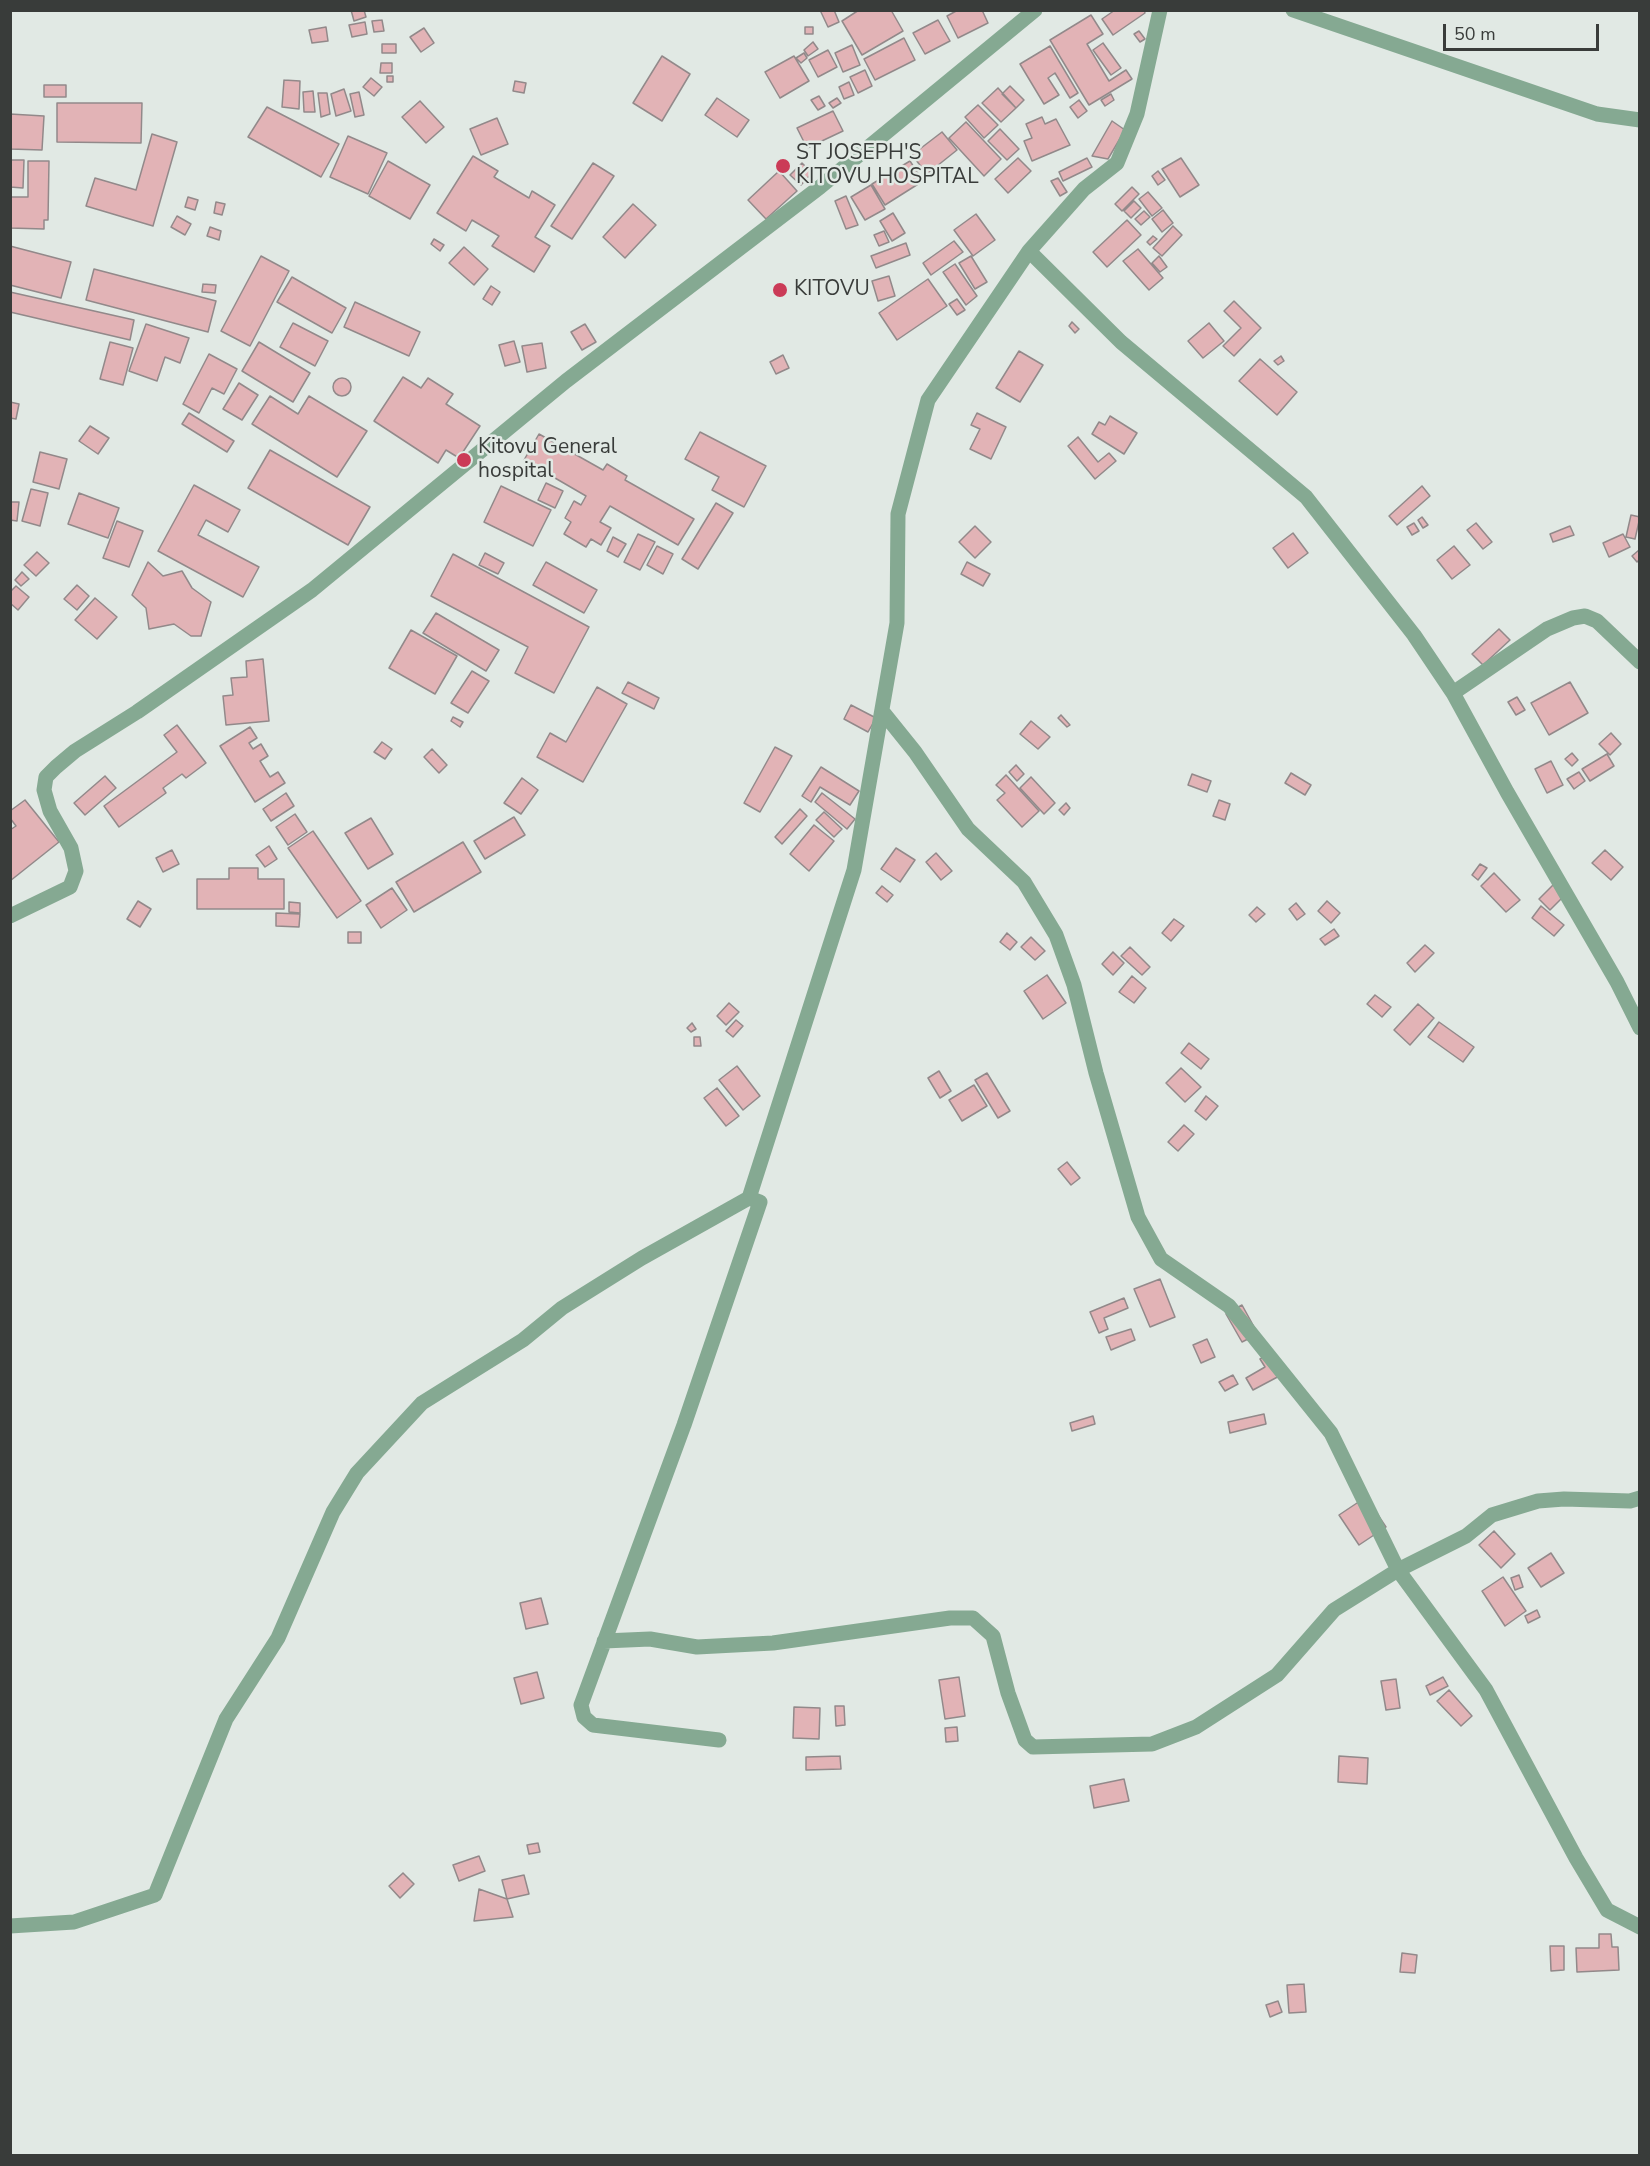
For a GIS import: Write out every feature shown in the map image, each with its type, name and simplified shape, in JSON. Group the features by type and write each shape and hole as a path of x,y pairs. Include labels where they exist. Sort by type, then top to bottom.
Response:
{"street":[{"path":"10,916 70,887 76,871 71,848 50,811 44,790 45,777 56,767 75,751 137,712 312,590 566,381 820,187 1035,10"},
{"path":"10,1926 74,1922 155,1895 226,1719 278,1638 333,1512 357,1473 422,1402 523,1340 572,1302 749,1198 854,870 897,623 898,513 928,400 1029,251 1084,189 1117,163 1137,114 1160,10"},
{"path":"1293,10 1597,114 1640,120"},
{"path":"1029,251 1120,342 1306,497 1414,635 1454,693 1507,792 1617,982 1640,1028"},
{"path":"1454,693 1547,629 1573,618 1586,616 1597,621 1640,662"},
{"path":"882,711 915,752 968,829 1024,882 1056,935 1074,985 1138,1217 1161,1259 1228,1306 1331,1433 1398,1570 1485,1690 1576,1858 1607,1910 1640,1928"},
{"path":"719,1740 593,1725 584,1717 581,1705 684,1425 760,1202 749,1198"},
{"path":"604,1641 650,1639 697,1647 773,1643 950,1618 973,1618 993,1636 1008,1694 1025,1740 1033,1747 1152,1744 1196,1727 1277,1675 1334,1610 1398,1570 1466,1536 1492,1515 1538,1502 1563,1499 1630,1502 1640,1498"}],"building":[{"path":"351,10 364,10 366,17 354,21"},
{"path":"820,10 834,10 839,22 828,27"},
{"path":"859,10 891,10 903,31 862,55 842,21"},
{"path":"958,10 982,10 988,23 958,38 947,16"},
{"path":"1115,10 1144,10 1145,13 1113,35 1102,19"},
{"path":"1091,15 1103,34 1087,44 1109,81 1126,70 1132,79 1089,105 1050,40"},
{"path":"382,20 384,31 374,32 372,21"},
{"path":"938,20 950,41 925,54 913,33"},
{"path":"365,22 367,34 352,37 349,25"},
{"path":"326,27 328,41 312,43 309,30"},
{"path":"805,27 813,27 813,34 805,34"},
{"path":"424,28 434,43 421,52 410,37"},
{"path":"1139,31 1145,39 1140,42 1134,34"},
{"path":"904,38 915,60 875,80 864,59"},
{"path":"813,42 818,49 808,56 804,50"},
{"path":"1103,43 1121,68 1111,75 1093,50"},
{"path":"382,44 396,44 396,53 382,53"},
{"path":"852,45 860,65 843,72 835,53"},
{"path":"1050,46 1078,93 1070,98 1055,73 1048,78 1059,95 1044,104 1020,64"},
{"path":"828,50 837,67 818,77 809,60"},
{"path":"804,53 807,58 801,63 796,58"},
{"path":"662,56 690,74 662,121 633,103"},
{"path":"794,56 809,81 780,98 765,72"},
{"path":"381,63 392,63 392,73 380,73"},
{"path":"865,70 872,86 858,93 850,77"},
{"path":"387,76 393,76 393,82 387,82"},
{"path":"371,78 382,87 374,96 363,87"},
{"path":"284,80 300,81 299,109 282,107"},
{"path":"515,81 526,83 524,93 513,91"},
{"path":"849,82 854,95 844,99 839,87"},
{"path":"44,85 66,85 66,97 44,97"},
{"path":"1010,86 1024,100 1016,108 1002,94"},
{"path":"998,88 1016,108 1001,122 982,103"},
{"path":"344,89 351,111 336,116 331,94"},
{"path":"313,91 315,112 304,112 303,92"},
{"path":"359,92 364,115 355,117 350,94"},
{"path":"318,93 327,93 330,114 321,117"},
{"path":"1111,94 1114,100 1105,106 1101,100"},
{"path":"819,96 825,106 818,110 811,100"},
{"path":"717,98 749,120 737,137 705,115"},
{"path":"837,98 841,103 833,108 829,103"},
{"path":"1079,100 1087,111 1078,118 1070,107"},
{"path":"420,101 444,127 426,143 402,117"},
{"path":"57,103 142,103 141,143 57,142"},
{"path":"978,105 998,125 984,138 965,117"},
{"path":"267,107 339,144 321,177 248,137"},
{"path":"833,111 843,131 807,148 797,128"},
{"path":"10,114 44,116 42,150 10,149"},
{"path":"1042,117 1045,124 1056,119 1070,145 1032,161 1024,141 1032,138 1026,124"},
{"path":"497,118 508,144 481,155 470,129"},
{"path":"1112,121 1125,130 1108,159 1092,156"},
{"path":"966,122 1001,159 984,176 949,138"},
{"path":"1000,129 1019,149 1007,160 988,141"},
{"path":"942,132 957,150 927,174 912,155"},
{"path":"152,134 177,142 153,226 86,206 95,178 136,190"},
{"path":"348,136 387,153 368,194 330,177"},
{"path":"473,156 498,171 494,177 529,198 532,191 555,205 535,237 550,246 534,272 492,246 499,236 472,220 466,231 437,213"},
{"path":"1018,158 1031,171 1008,193 995,179"},
{"path":"1087,158 1092,167 1063,181 1059,172"},
{"path":"1181,158 1199,185 1180,197 1162,169"},
{"path":"10,160 24,160 23,188 10,187"},
{"path":"28,161 49,161 48,220 44,220 44,229 10,228 10,197 28,197"},
{"path":"388,161 430,185 410,219 369,196"},
{"path":"910,161 923,181 885,205 872,184"},
{"path":"593,163 614,176 572,239 551,226"},
{"path":"802,163 812,173 801,185 790,175"},
{"path":"779,171 797,191 766,219 748,200"},
{"path":"1158,171 1165,180 1158,185 1152,176"},
{"path":"1058,178 1067,192 1060,196 1051,181"},
{"path":"871,185 885,209 865,220 851,197"},
{"path":"1132,187 1139,194 1122,211 1115,204"},
{"path":"1148,192 1162,208 1152,216 1139,199"},
{"path":"846,196 858,225 846,229 835,201"},
{"path":"188,197 198,200 195,210 185,207"},
{"path":"1134,201 1141,208 1131,218 1124,211"},
{"path":"216,202 225,204 222,215 214,213"},
{"path":"633,204 656,225 625,258 603,237"},
{"path":"1163,210 1173,223 1162,232 1152,219"},
{"path":"1144,211 1150,217 1141,225 1135,219"},
{"path":"893,213 905,233 892,241 880,221"},
{"path":"976,214 995,240 973,256 954,230"},
{"path":"177,216 191,224 185,235 171,227"},
{"path":"1127,220 1141,235 1107,267 1093,252"},
{"path":"1173,226 1182,235 1162,256 1153,248"},
{"path":"210,227 221,231 219,240 207,236"},
{"path":"884,231 889,242 879,246 874,235"},
{"path":"1153,236 1157,239 1150,245 1147,242"},
{"path":"434,239 444,245 440,251 431,244"},
{"path":"954,241 963,252 931,275 923,263"},
{"path":"906,243 910,255 876,268 871,256"},
{"path":"10,246 71,262 61,298 10,285"},
{"path":"464,247 488,269 474,285 449,263"},
{"path":"1138,249 1163,278 1149,290 1123,261"},
{"path":"261,256 289,271 250,346 221,331"},
{"path":"971,256 987,282 975,289 959,263"},
{"path":"1159,256 1167,267 1160,272 1152,263"},
{"path":"955,264 977,296 966,305 943,272"},
{"path":"94,269 216,301 208,332 86,300"},
{"path":"889,276 895,296 878,301 872,281"},
{"path":"292,277 346,308 332,333 277,302"},
{"path":"928,279 947,306 897,340 879,313"},
{"path":"203,284 216,285 215,293 202,292"},
{"path":"491,286 500,292 492,305 483,299"},
{"path":"10,292 134,320 130,340 10,312"},
{"path":"957,299 965,310 957,315 949,304"},
{"path":"1234,301 1261,328 1234,356 1223,346 1241,328 1224,311"},
{"path":"355,302 420,332 409,356 344,327"},
{"path":"1072,322 1079,329 1075,333 1069,326"},
{"path":"293,323 328,341 315,366 280,347"},
{"path":"1209,323 1224,341 1203,358 1188,341"},
{"path":"146,324 189,338 180,363 165,357 157,381 129,371"},
{"path":"585,324 596,342 582,350 571,332"},
{"path":"514,341 520,362 505,366 499,345"},
{"path":"110,342 133,348 123,385 100,379"},
{"path":"259,342 310,373 293,402 242,371"},
{"path":"542,343 546,368 527,372 522,346"},
{"path":"1019,351 1043,365 1020,402 996,388"},
{"path":"209,354 237,369 224,394 212,388 199,413 183,404"},
{"path":"783,355 789,368 776,374 770,362"},
{"path":"1281,356 1284,361 1278,365 1274,361"},
{"path":"1260,359 1297,392 1277,415 1239,381"},
{"path":"403,377 421,388 428,378 453,394 446,404 480,426 459,458 446,450 438,463 374,421"},
{"path":"342,378 348,381 351,387 348,393 342,396 336,393 333,387 336,381"},
{"path":"239,383 258,395 242,420 223,409"},
{"path":"270,396 298,414 309,396 367,431 337,477 252,424"},
{"path":"10,402 19,404 16,419 10,418"},
{"path":"189,413 234,441 227,452 182,424"},
{"path":"977,413 1006,427 991,459 970,449 980,429 971,425"},
{"path":"1110,416 1137,433 1124,454 1092,434 1099,422 1105,425"},
{"path":"90,426 109,438 98,454 79,441"},
{"path":"700,432 766,466 744,507 712,490 719,477 685,459"},
{"path":"539,434 603,470 607,464 627,476 625,480 694,519 678,545 610,506 600,522 611,528 601,545 591,539 586,547 564,534 571,522 565,518 574,501 581,505 586,496 524,460"},
{"path":"1078,437 1098,462 1109,453 1116,461 1095,479 1068,446"},
{"path":"270,450 370,507 348,545 248,488"},
{"path":"40,452 67,459 59,489 33,482"},
{"path":"546,483 563,491 555,508 538,500"},
{"path":"194,485 240,510 228,532 206,520 198,535 259,567 243,597 158,551"},
{"path":"501,486 551,510 533,546 484,522"},
{"path":"1422,486 1430,496 1397,525 1389,516"},
{"path":"31,489 48,493 40,526 22,521"},
{"path":"79,493 119,508 108,538 68,524"},
{"path":"10,502 19,502 17,521 10,520"},
{"path":"716,503 733,513 698,569 682,559"},
{"path":"1631,515 1640,517 1635,539 1626,537"},
{"path":"1422,517 1428,525 1423,528 1418,520"},
{"path":"117,521 143,531 129,567 103,558"},
{"path":"1414,523 1419,531 1412,535 1407,527"},
{"path":"1476,523 1492,542 1483,549 1467,530"},
{"path":"975,526 991,542 975,558 959,542"},
{"path":"1570,526 1574,535 1553,542 1550,534"},
{"path":"1293,533 1308,553 1288,568 1273,548"},
{"path":"638,534 655,542 640,570 624,562"},
{"path":"1623,534 1630,547 1609,557 1603,543"},
{"path":"613,537 626,544 618,557 607,551"},
{"path":"657,546 673,554 663,574 647,565"},
{"path":"1454,546 1470,565 1452,579 1437,560"},
{"path":"1639,550 1640,559 1637,562 1632,556"},
{"path":"37,552 49,563 36,576 24,565"},
{"path":"485,553 504,563 498,574 479,565"},
{"path":"453,554 589,627 554,693 515,673 528,647 431,596"},
{"path":"148,562 163,576 182,571 192,588 211,602 201,636 191,636 174,624 149,629 146,608 132,595"},
{"path":"546,562 597,590 584,613 533,585"},
{"path":"967,562 990,574 983,586 961,574"},
{"path":"22,572 29,579 21,586 15,580"},
{"path":"77,585 89,596 77,610 64,599"},
{"path":"16,586 29,597 18,610 10,603 10,592"},
{"path":"95,598 117,617 97,639 75,620"},
{"path":"436,613 499,650 486,671 423,633"},
{"path":"1499,629 1510,640 1483,665 1472,654"},
{"path":"411,630 457,656 435,694 389,668"},
{"path":"263,659 269,721 226,725 223,696 233,695 231,678 247,677 246,661"},
{"path":"472,671 489,681 468,713 451,703"},
{"path":"628,682 659,698 654,709 622,693"},
{"path":"1570,682 1588,713 1549,735 1531,703"},
{"path":"597,687 627,704 583,782 537,757 550,733 566,742"},
{"path":"1517,697 1525,710 1516,715 1508,702"},
{"path":"851,705 876,718 868,732 844,719"},
{"path":"1061,715 1070,725 1067,727 1058,718"},
{"path":"453,717 463,722 460,727 451,721"},
{"path":"1031,721 1050,737 1038,749 1020,734"},
{"path":"177,725 206,763 186,778 182,774 163,788 166,793 119,827 104,806 177,752 164,735"},
{"path":"250,727 257,738 249,743 253,749 261,744 268,756 260,761 270,777 278,772 285,783 255,802 220,746"},
{"path":"1611,733 1621,744 1610,755 1599,744"},
{"path":"382,742 392,749 385,759 374,752"},
{"path":"775,747 792,756 760,812 744,803"},
{"path":"432,749 447,765 439,773 424,757"},
{"path":"1572,753 1578,760 1572,766 1565,759"},
{"path":"1607,754 1614,766 1590,781 1582,769"},
{"path":"1551,761 1563,785 1547,793 1535,769"},
{"path":"1016,765 1024,774 1017,781 1009,772"},
{"path":"821,767 859,791 850,805 820,787 811,802 802,796"},
{"path":"1579,772 1585,781 1574,789 1567,779"},
{"path":"1291,773 1311,785 1305,795 1285,783"},
{"path":"1192,774 1211,781 1207,792 1188,785"},
{"path":"1006,775 1039,811 1022,827 997,800 1005,793 996,785"},
{"path":"105,776 116,788 85,815 74,803"},
{"path":"1031,777 1055,803 1044,814 1020,788"},
{"path":"522,778 538,790 521,814 504,803"},
{"path":"286,793 294,806 271,821 263,809"},
{"path":"822,793 855,819 847,829 815,802"},
{"path":"25,800 59,842 10,881 10,830 16,826 10,818 10,811"},
{"path":"1219,800 1230,804 1225,820 1213,816"},
{"path":"1066,803 1070,808 1064,815 1059,810"},
{"path":"800,809 807,816 782,844 775,837"},
{"path":"824,812 842,829 834,837 816,820"},
{"path":"295,814 307,832 288,845 276,827"},
{"path":"514,817 525,835 485,859 474,841"},
{"path":"371,818 393,854 368,869 345,833"},
{"path":"814,825 834,841 809,871 790,854"},
{"path":"313,831 361,901 337,918 288,848"},
{"path":"463,842 481,872 414,912 396,882"},
{"path":"269,846 277,859 265,867 256,855"},
{"path":"896,848 915,860 900,882 881,869"},
{"path":"172,850 179,864 163,872 156,858"},
{"path":"1605,850 1623,867 1611,880 1592,863"},
{"path":"936,853 952,871 941,880 926,862"},
{"path":"1480,864 1487,868 1478,880 1472,875"},
{"path":"229,868 258,868 258,879 284,879 284,909 197,909 197,879 229,879"},
{"path":"1494,873 1520,900 1506,912 1481,886"},
{"path":"1557,881 1568,892 1550,910 1539,899"},
{"path":"882,886 893,895 887,902 876,893"},
{"path":"392,888 407,910 381,928 366,905"},
{"path":"138,901 151,909 140,927 127,919"},
{"path":"1327,901 1340,913 1331,923 1318,911"},
{"path":"289,902 300,903 300,913 289,912"},
{"path":"1296,903 1305,914 1297,920 1289,909"},
{"path":"1541,906 1564,925 1554,936 1532,918"},
{"path":"1257,907 1265,914 1256,922 1249,915"},
{"path":"276,913 300,914 299,927 276,926"},
{"path":"1174,919 1184,926 1171,941 1162,933"},
{"path":"1334,929 1339,936 1325,945 1320,939"},
{"path":"348,932 361,932 361,943 348,943"},
{"path":"1007,933 1017,942 1010,950 1000,942"},
{"path":"1031,937 1045,951 1035,960 1021,947"},
{"path":"1425,945 1434,953 1415,972 1407,963"},
{"path":"1130,947 1150,967 1142,975 1121,956"},
{"path":"1113,952 1124,963 1113,975 1102,964"},
{"path":"1047,975 1066,1003 1043,1019 1024,991"},
{"path":"1132,976 1146,988 1134,1003 1119,992"},
{"path":"1375,995 1391,1007 1382,1017 1367,1004"},
{"path":"729,1003 739,1012 726,1025 717,1016"},
{"path":"1418,1004 1434,1018 1410,1045 1394,1030"},
{"path":"736,1020 743,1026 733,1037 726,1031"},
{"path":"1439,1022 1474,1047 1463,1062 1428,1037"},
{"path":"692,1023 696,1029 691,1032 687,1028"},
{"path":"694,1037 700,1037 701,1046 694,1046"},
{"path":"1189,1043 1209,1059 1201,1069 1181,1053"},
{"path":"737,1066 760,1096 743,1110 719,1080"},
{"path":"1181,1068 1201,1087 1185,1102 1166,1083"},
{"path":"939,1071 951,1091 940,1098 928,1078"},
{"path":"987,1073 1010,1111 998,1118 975,1080"},
{"path":"974,1085 987,1106 962,1121 949,1100"},
{"path":"717,1088 739,1116 726,1126 704,1098"},
{"path":"1206,1096 1218,1106 1206,1120 1195,1111"},
{"path":"1184,1125 1194,1134 1178,1151 1168,1142"},
{"path":"1067,1162 1080,1178 1071,1185 1058,1169"},
{"path":"1160,1279 1175,1317 1150,1327 1134,1289"},
{"path":"1124,1298 1128,1308 1104,1318 1108,1329 1099,1333 1090,1312"},
{"path":"1242,1305 1258,1334 1242,1342 1226,1314"},
{"path":"1131,1329 1135,1340 1111,1350 1106,1337"},
{"path":"1207,1339 1215,1357 1201,1363 1193,1345"},
{"path":"1273,1352 1285,1373 1253,1390 1246,1378 1265,1367 1260,1359"},
{"path":"1233,1375 1238,1384 1225,1391 1219,1382"},
{"path":"1264,1414 1266,1424 1230,1433 1228,1422"},
{"path":"1093,1416 1095,1424 1072,1431 1070,1423"},
{"path":"1366,1497 1386,1527 1359,1545 1339,1515"},
{"path":"1494,1531 1515,1554 1501,1568 1479,1545"},
{"path":"1551,1553 1564,1573 1541,1587 1528,1568"},
{"path":"1519,1575 1523,1587 1515,1590 1511,1578"},
{"path":"1503,1577 1526,1611 1505,1626 1482,1591"},
{"path":"541,1598 548,1624 526,1629 520,1603"},
{"path":"1537,1610 1540,1617 1528,1623 1525,1616"},
{"path":"537,1672 544,1698 521,1704 514,1678"},
{"path":"959,1677 965,1716 945,1719 939,1680"},
{"path":"1443,1677 1448,1686 1430,1695 1426,1686"},
{"path":"1396,1679 1400,1708 1386,1710 1381,1681"},
{"path":"1449,1690 1472,1716 1461,1726 1437,1701"},
{"path":"835,1706 844,1706 845,1725 836,1726"},
{"path":"794,1707 820,1708 819,1739 793,1738"},
{"path":"957,1727 958,1741 946,1742 945,1728"},
{"path":"840,1756 841,1769 806,1770 806,1757"},
{"path":"1339,1756 1368,1758 1367,1784 1338,1782"},
{"path":"1124,1779 1129,1801 1094,1808 1090,1786"},
{"path":"538,1843 540,1852 529,1854 527,1845"},
{"path":"479,1856 485,1871 459,1881 453,1865"},
{"path":"403,1873 414,1884 400,1898 389,1886"},
{"path":"524,1875 529,1894 507,1899 502,1880"},
{"path":"479,1889 507,1899 513,1917 474,1921"},
{"path":"1599,1934 1611,1934 1612,1947 1618,1947 1619,1970 1577,1972 1576,1948 1599,1948"},
{"path":"1550,1946 1564,1946 1564,1970 1551,1971"},
{"path":"1402,1953 1417,1955 1415,1973 1400,1972"},
{"path":"1304,1984 1306,2012 1289,2013 1287,1985"},
{"path":"1278,2001 1282,2012 1270,2017 1266,2005"}],"place":[{"name":"ST JOSEPH'S KITOVU HOSPITAL","path":"783,166"},
{"name":"KITOVU","path":"780,290"},
{"name":"Kitovu General hospital","path":"464,460"}]}
